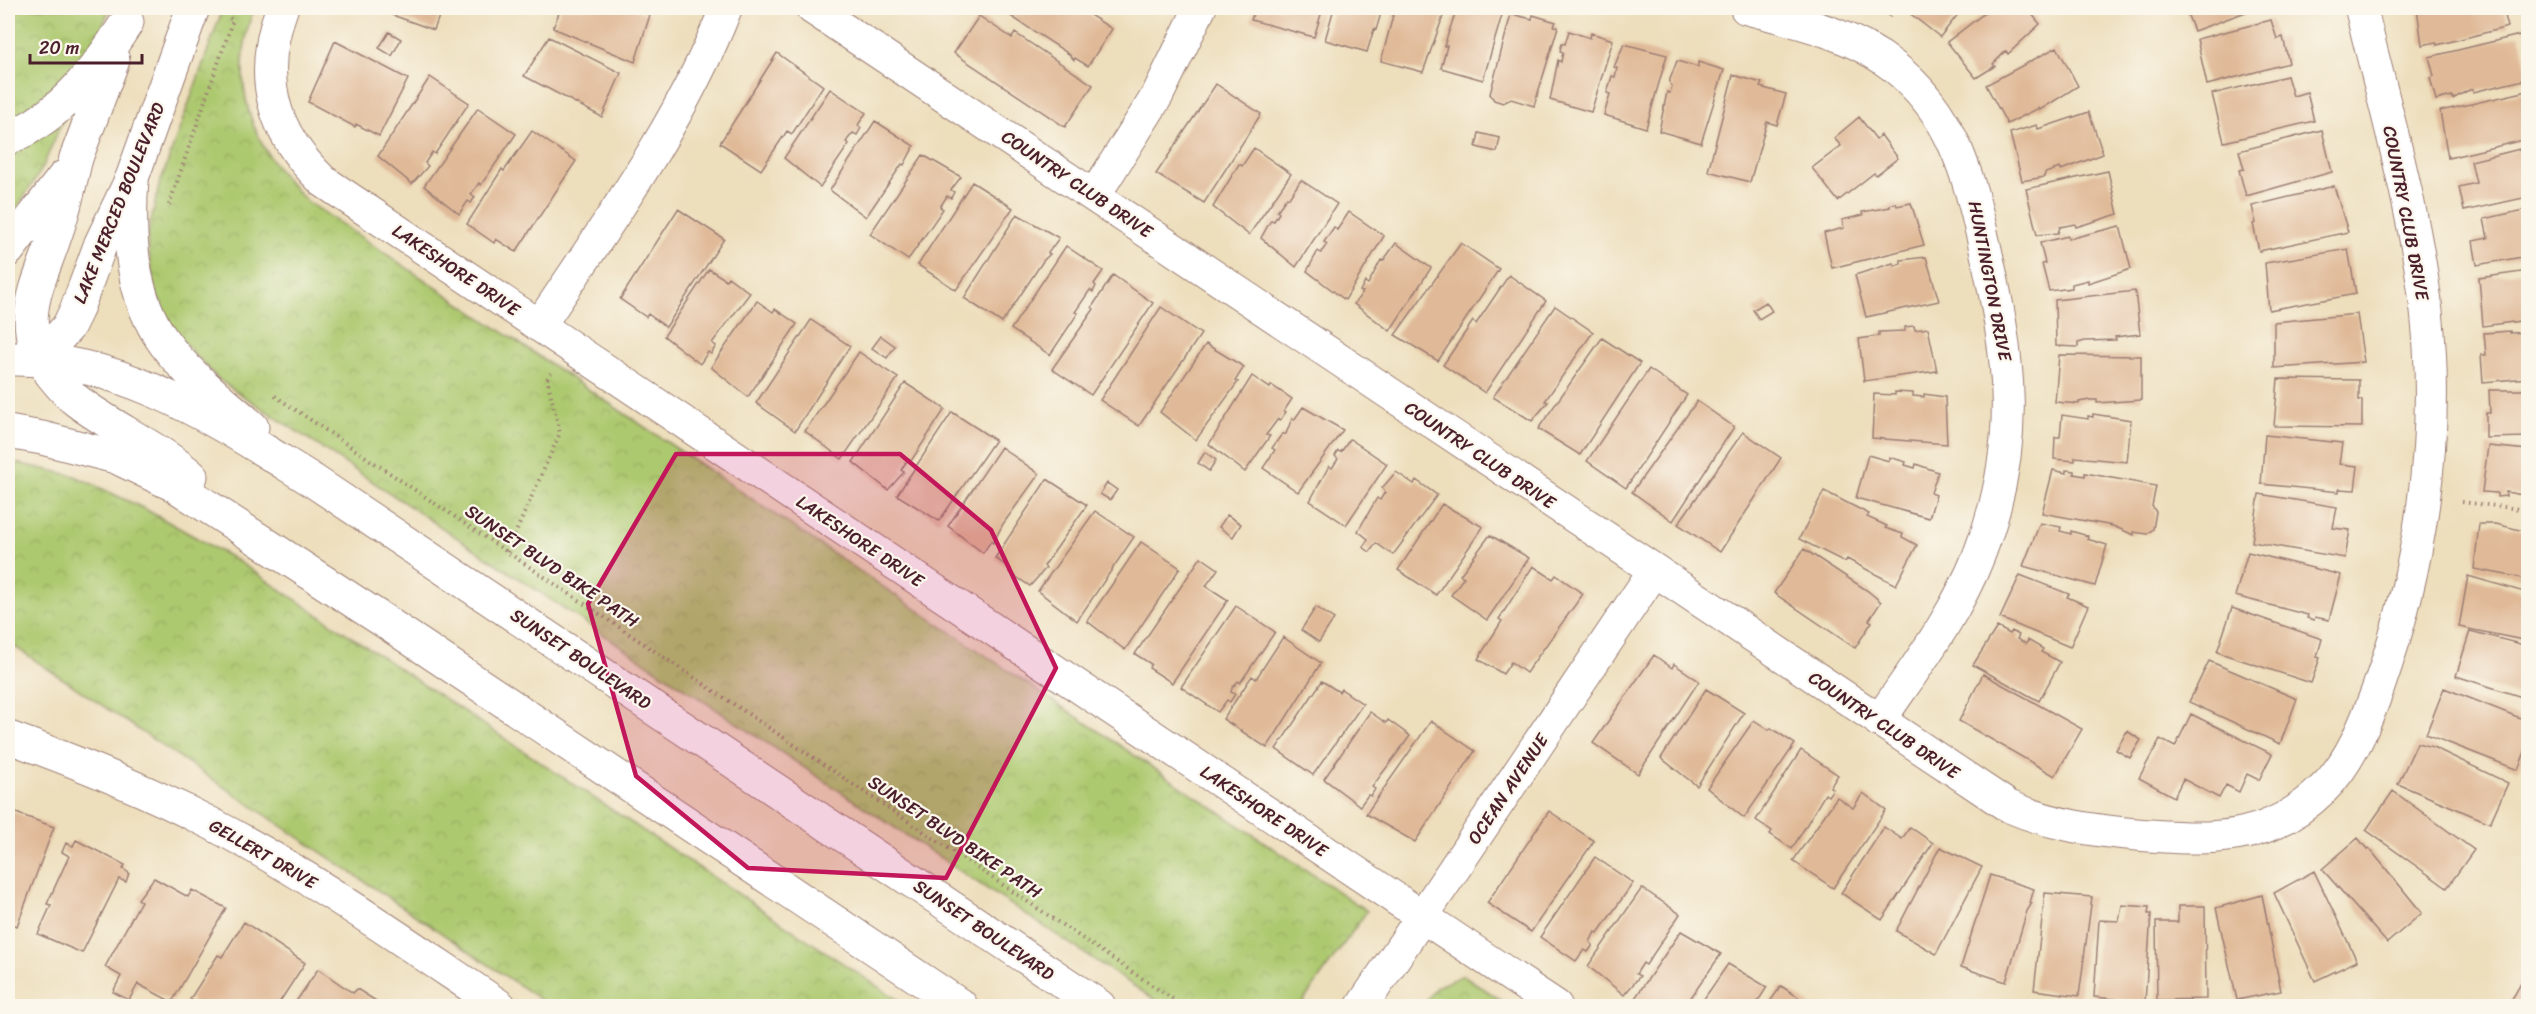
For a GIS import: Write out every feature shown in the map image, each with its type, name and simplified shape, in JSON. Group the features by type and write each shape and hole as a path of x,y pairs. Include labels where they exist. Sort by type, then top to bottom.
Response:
{"main road":[{"name":"LAKE MERCED BOULEVARD","path":"8,380 40,358 68,327 101,243 207,11"},
{"path":"8,138 39,122 65,101 90,76 130,15"},
{"path":"130,15 76,158 57,231 30,313 31,330 40,358 75,399 167,456 266,544"},
{"path":"8,250 53,193 76,158"},
{"path":"132,178 130,226 133,262 143,302 165,344 198,378 312,480"},
{"path":"8,359 40,358"},
{"name":"SUNSET BOULEVARD","path":"40,358 105,372 171,397 312,480 1099,1006"},
{"path":"8,432 42,438 116,458 148,471 266,544 961,1006"}],"street":[{"name":"LAKESHORE DRIVE","path":"282,8 271,46 270,80 275,110 286,137 302,160 323,181 1556,1006"},
{"path":"539,326 664,136 687,95 726,8"},
{"name":"COUNTRY CLUB DRIVE","path":"812,8 2008,806 2053,823 2092,831 2216,839 2247,833 2274,823 2301,807 2325,788 2343,765 2372,705 2398,628 2424,498 2431,411 2427,316 2413,228 2361,8"},
{"path":"1094,196 1158,96 1200,8"},
{"name":"HUNTINGTON DRIVE","path":"1746,8 1841,36 1867,48 1893,66 1936,110 1951,135 1973,195 2004,337 2009,382 2008,424 2003,471 1993,513 1979,556 1960,596 1938,634 1879,721"},
{"name":"OCEAN AVENUE","path":"1362,1006 1654,571"},
{"name":"GELLERT DRIVE","path":"8,737 102,773 213,825 317,885 500,1006"}],"path":[{"path":"1889,17 1895,8"},
{"path":"168,213 176,180 233,20 207,11"},
{"path":"507,552 560,433 547,380 554,368"},
{"name":"SUNSET BLVD BIKE PATH","path":"270,393 1183,1006"},
{"path":"2462,502 2529,510"}],"highlighted area":[{"path":"676,454 900,454 991,530 1056,668 946,878 748,868 636,776 588,604"}],"green space":[{"path":"8,8 110,8 42,169 8,222"},
{"path":"223,8 254,8 246,35 243,62 244,88 249,113 271,159 307,201 1367,911 1300,1006 1164,1006 219,380 174,332 154,288 147,238 159,186"},
{"path":"8,461 75,476 145,509 236,560 907,1006 550,1006 8,642"},
{"path":"1463,975 1510,1006 1423,1006 1436,987"}],"building":[{"path":"373,8 442,8 434,30"},
{"path":"561,8 632,8 650,15 635,62 553,28"},
{"path":"1010,8 1079,8 1112,29 1088,66 1075,58 1074,60 1069,54 1006,13"},
{"path":"1255,8 1323,8 1314,37 1251,20"},
{"path":"1334,8 1380,8 1382,10 1367,52 1325,40"},
{"path":"1395,8 1446,8 1423,72 1381,61"},
{"path":"1457,8 1504,8 1483,80 1441,68 1447,46 1444,46"},
{"path":"1903,8 1963,8 1940,37"},
{"path":"1991,8 2027,8 2040,24 2008,54 2006,51 1993,64 1995,66 1976,78 1947,42"},
{"path":"2185,8 2250,8 2251,10 2194,31"},
{"path":"2417,8 2503,8 2508,27 2437,45 2436,42 2422,45"},
{"path":"1511,14 1532,19 1533,15 1556,22 1554,26 1558,27 1534,106 1511,99 1503,103 1494,100 1490,94"},
{"path":"979,16 1012,38 1015,33 1093,85 1065,127 954,53"},
{"path":"2271,20 2277,39 2283,37 2289,63 2207,85 2197,39"},
{"path":"1569,31 1590,38 1591,33 1613,40 1591,112 1550,100 1558,60 1561,62 1562,43 1565,44"},
{"path":"389,32 401,39 392,56 379,48"},
{"path":"2520,35 2528,79 2473,92 2473,89 2453,99 2452,96 2436,100 2430,78 2434,76 2429,57"},
{"path":"549,37 621,73 602,117 524,76"},
{"path":"335,41 408,79 379,136 356,124 355,127 308,102"},
{"path":"1624,44 1667,55 1646,128 1604,115 1610,94 1607,93 1617,68 1614,67"},
{"path":"2057,47 2078,86 2040,110 2039,108 2007,124 1986,85"},
{"path":"777,53 823,86 792,134 787,131 761,170 720,143"},
{"path":"1677,61 1698,67 1698,62 1724,70 1701,143 1659,131 1667,92 1670,93 1672,86 1669,82"},
{"path":"1733,75 1762,83 1760,87 1786,94 1777,125 1767,122 1750,182 1708,171"},
{"path":"2287,76 2293,96 2307,92 2314,121 2224,142 2212,94"},
{"path":"430,77 469,103 435,154 432,152 425,163 428,166 412,184 378,156"},
{"path":"1216,84 1261,114 1204,203 1156,174"},
{"path":"830,89 866,113 858,125 861,128 857,135 853,133 848,139 846,142 849,144 820,187 784,158"},
{"path":"2528,91 2528,139 2448,158 2440,111"},
{"path":"478,108 516,134 481,185 479,183 471,194 475,197 471,203 468,201 459,214 424,186"},
{"path":"2089,112 2103,154 2061,170 2060,168 2045,173 2044,177 2022,181 2010,133 2037,125 2038,129"},
{"path":"1859,117 1876,139 1881,135 1898,158 1838,201 1812,168 1841,146 1834,138"},
{"path":"875,121 914,146 904,165 902,164 866,217 830,190"},
{"path":"2322,130 2332,172 2246,196 2239,170 2244,169 2239,151"},
{"path":"532,131 576,161 516,252 496,239 494,243 467,224 502,169 504,171"},
{"path":"1479,133 1500,138 1497,152 1476,147"},
{"path":"2528,147 2528,197 2464,211 2459,187 2476,183 2471,161"},
{"path":"1254,148 1291,174 1249,235 1213,207 1239,164 1242,166"},
{"path":"923,155 961,177 951,190 954,192 951,198 947,196 940,207 943,209 908,260 870,234"},
{"path":"2108,171 2118,214 2076,227 2075,224 2060,227 2058,233 2037,235 2026,189"},
{"path":"1301,180 1337,204 1296,267 1261,238 1271,220 1274,221 1279,213 1277,211"},
{"path":"972,182 1013,208 956,290 918,265"},
{"path":"2334,186 2348,232 2259,251 2252,206"},
{"path":"1896,203 1897,206 1911,203 1924,245 1832,268 1824,233 1844,228 1842,220 1863,215 1862,212 1890,207"},
{"path":"678,209 724,239 666,327 648,314 646,317 620,299"},
{"path":"2528,209 2528,256 2477,265 2473,241 2488,238 2484,219"},
{"path":"1349,212 1384,236 1345,300 1307,271 1318,251 1321,253 1327,244 1324,242 1334,227 1337,230"},
{"path":"1017,214 1059,238 1002,323 964,298"},
{"path":"2120,226 2131,269 2088,283 2088,280 2072,284 2072,288 2049,291 2042,264 2045,263 2040,243 2068,236 2068,239"},
{"path":"1396,243 1431,268 1390,331 1354,304 1363,292 1360,291 1365,282 1368,284 1381,260 1383,261"},
{"path":"1461,243 1499,269 1438,361 1395,335"},
{"path":"1066,246 1103,271 1094,284 1096,286 1093,292 1090,290 1075,312 1078,313 1050,355 1011,329"},
{"path":"2348,249 2356,294 2269,310 2265,263"},
{"path":"1926,257 1939,301 1866,317 1855,275 1893,263 1894,266 1901,264 1901,260"},
{"path":"709,269 726,280 728,277 750,293 712,343 716,346 711,354 708,352 700,364 664,336"},
{"path":"2528,271 2528,320 2483,326 2479,278"},
{"path":"1113,275 1153,303 1091,395 1052,369 1094,309 1092,307"},
{"path":"1509,275 1546,301 1485,393 1443,365 1473,321 1476,324"},
{"path":"2135,291 2140,334 2115,337 2116,340 2085,341 2078,343 2078,347 2056,346 2055,300"},
{"path":"757,301 773,312 775,309 797,324 748,397 711,367"},
{"path":"1766,302 1772,311 1759,319 1753,310"},
{"path":"1555,306 1593,332 1545,401 1548,402 1532,421 1493,397"},
{"path":"1161,307 1201,334 1139,426 1100,400"},
{"path":"2357,314 2364,362 2274,368 2274,322"},
{"path":"811,320 850,346 795,431 756,403"},
{"path":"1914,326 1915,330 1928,328 1937,371 1864,381 1859,339 1879,336 1879,332 1905,331 1905,327"},
{"path":"2510,331 2510,333 2528,332 2528,378 2483,382 2481,355 2486,355 2484,333"},
{"path":"881,336 895,346 887,358 872,348"},
{"path":"1602,338 1640,363 1580,455 1538,429"},
{"path":"1206,344 1244,367 1235,381 1238,382 1196,440 1160,412"},
{"path":"859,352 898,378 842,459 805,431"},
{"path":"2059,355 2141,356 2141,400 2097,403 2097,400 2090,400 2079,402 2079,404 2055,402"},
{"path":"1649,369 1687,395 1626,488 1587,461"},
{"path":"1252,376 1292,399 1284,411 1286,412 1266,435 1270,436 1245,472 1209,444"},
{"path":"2278,379 2359,380 2362,427 2274,426"},
{"path":"905,383 945,409 911,461 908,459 901,470 904,472 888,490 853,462"},
{"path":"2489,390 2528,390 2528,437 2486,438 2486,413 2490,413"},
{"path":"1895,392 1913,393 1913,396 1924,397 1924,394 1945,397 1947,444 1872,438 1874,394 1895,395"},
{"path":"1697,401 1734,427 1673,521 1632,492"},
{"path":"1303,407 1343,430 1298,492 1263,468 1275,450 1272,448 1282,434 1286,434 1292,418 1294,420"},
{"path":"952,412 995,440 939,521 897,495"},
{"path":"2093,414 2131,420 2127,462 2075,457 2075,461 2054,459 2055,437 2060,437 2062,415 2088,419 2088,416 2093,417"},
{"path":"1743,432 1781,458 1720,552 1678,524"},
{"path":"2265,435 2342,443 2339,464 2358,466 2355,490 2339,489 2339,492 2261,484"},
{"path":"1350,439 1387,464 1346,525 1310,501 1329,466 1332,468 1338,459 1335,456 1338,451 1341,452"},
{"path":"2488,446 2528,450 2528,496 2506,492 2506,496 2497,497 2497,493 2482,492"},
{"path":"1001,447 1039,474 1003,524 993,543 991,541 983,553 948,526"},
{"path":"1205,452 1216,460 1209,471 1198,463"},
{"path":"1868,455 1889,461 1889,457 1906,462 1905,465 1915,468 1916,464 1938,472 1931,493 1936,495 1929,518 1856,498"},
{"path":"2053,470 2066,473 2066,470 2074,471 2074,474 2085,476 2085,473 2156,486 2152,506 2156,512 2153,529 2147,534 2134,532 2134,535 2113,526 2042,513"},
{"path":"1396,472 1414,484 1416,480 1437,495 1393,555 1376,543 1370,552 1363,547 1368,539 1358,531 1377,498 1380,500 1385,492 1382,488"},
{"path":"1047,479 1087,505 1044,566 1046,568 1030,586 1009,572 1011,569 995,558"},
{"path":"1107,483 1117,490 1110,500 1100,494"},
{"path":"1824,491 1869,514 1867,517 1887,526 1885,528 1903,534 1902,537 1917,545 1896,585 1847,559 1845,562 1799,539"},
{"path":"2259,494 2337,507 2333,528 2350,530 2345,558 2252,542"},
{"path":"1442,504 1483,527 1436,595 1398,570"},
{"path":"1095,511 1134,537 1077,621 1038,591"},
{"path":"1227,515 1241,524 1233,537 1219,527"},
{"path":"2040,523 2061,527 2060,531 2071,534 2071,531 2088,536 2087,539 2107,545 2095,586 2023,566"},
{"path":"2479,524 2496,524 2528,532 2528,579 2474,569"},
{"path":"1490,535 1529,558 1487,620 1451,595 1464,577 1460,575"},
{"path":"1141,542 1180,568 1125,650 1087,621"},
{"path":"1804,549 1881,602 1869,620 1872,622 1855,648 1774,593"},
{"path":"2248,552 2341,575 2329,620 2315,617 2314,620 2307,618 2308,615 2235,596"},
{"path":"1201,557 1218,569 1206,586 1228,600 1172,683 1149,668 1151,664 1135,654"},
{"path":"1533,566 1553,579 1556,575 1583,594 1526,673 1511,662 1503,674 1478,659 1502,621 1499,619"},
{"path":"2020,575 2069,594 2067,597 2088,606 2070,647 2000,618"},
{"path":"2468,576 2528,593 2528,641 2459,627"},
{"path":"1236,606 1275,632 1240,683 1238,681 1232,688 1231,692 1235,694 1230,702 1227,700 1218,712 1181,687"},
{"path":"1316,607 1334,619 1319,642 1301,630"},
{"path":"2232,608 2322,639 2317,657 2320,658 2311,683 2217,652"},
{"path":"1997,627 2010,634 2012,631 2019,635 2017,639 2026,644 2028,640 2043,649 2041,652 2060,662 2039,701 1973,665"},
{"path":"2470,631 2528,646 2528,699 2456,676"},
{"path":"1283,637 1321,663 1267,748 1223,719 1252,676 1256,679"},
{"path":"1654,655 1672,668 1674,664 1699,681 1638,774 1593,743"},
{"path":"2209,661 2297,699 2280,744 2189,702"},
{"path":"1983,674 2082,729 2055,776 1959,721"},
{"path":"1322,681 1339,692 1341,689 1363,704 1313,775 1276,749"},
{"path":"2444,688 2528,721 2528,744 2518,770 2426,734"},
{"path":"1706,689 1744,713 1697,786 1661,758"},
{"path":"1370,712 1386,723 1388,720 1410,736 1372,787 1375,789 1371,796 1368,795 1360,806 1324,779"},
{"path":"2191,714 2272,754 2259,780 2247,774 2239,792 2226,785 2219,798 2183,779 2174,797 2139,778 2160,739 2175,747"},
{"path":"1754,720 1795,744 1744,818 1707,788"},
{"path":"1431,721 1475,751 1415,842 1366,814"},
{"path":"2127,731 2141,740 2130,758 2116,750"},
{"path":"2417,743 2433,747 2508,783 2490,823 2398,784"},
{"path":"1801,750 1838,775 1830,787 1833,789 1828,796 1825,794 1792,849 1770,834 1772,831 1756,820"},
{"path":"2393,791 2474,850 2447,888 2366,830"},
{"path":"1863,793 1886,810 1833,888 1793,861 1837,797 1853,808"},
{"path":"8,810 54,827 17,926 8,922"},
{"path":"1549,811 1594,841 1531,932 1487,903"},
{"path":"1884,827 1902,839 1910,827 1933,843 1882,920 1841,893"},
{"path":"2358,838 2367,849 2369,848 2422,913 2387,943 2322,869"},
{"path":"76,840 125,865 123,869 129,873 126,882 119,879 82,953 38,934 51,905 47,904 69,856 62,852 66,843 73,846"},
{"path":"1940,847 1982,867 1936,954 1896,931"},
{"path":"1595,857 1633,883 1598,933 1595,932 1590,942 1593,945 1588,952 1584,950 1576,961 1540,937"},
{"path":"2314,871 2357,961 2315,981 2274,893"},
{"path":"1990,875 2034,889 2030,903 2032,903 2027,911 2006,982 1961,967"},
{"path":"154,878 188,897 192,890 226,908 172,1002 138,984 129,1000 113,992 121,976 105,967 141,901 138,899"},
{"path":"1642,888 1680,914 1646,965 1643,963 1636,974 1640,976 1624,995 1588,966"},
{"path":"2045,893 2092,897 2079,996 2034,990"},
{"path":"2262,895 2281,991 2237,1000 2216,908"},
{"path":"2122,905 2149,907 2148,914 2151,914 2145,1002 2094,997 2099,920 2119,921"},
{"path":"2178,906 2205,906 2206,999 2157,1000 2156,922 2178,922"},
{"path":"244,922 305,963 277,1006 190,1006 193,1001 190,999 218,955 222,957"},
{"path":"1681,931 1721,954 1685,1006 1647,1006 1635,998"},
{"path":"1728,964 1767,987 1755,1006 1699,1006"},
{"path":"318,969 353,993 357,989 384,1006 293,1006"},
{"path":"2528,970 2528,1006 2507,1006 2515,994"},
{"path":"1781,986 1812,1006 1767,1006"}]}
